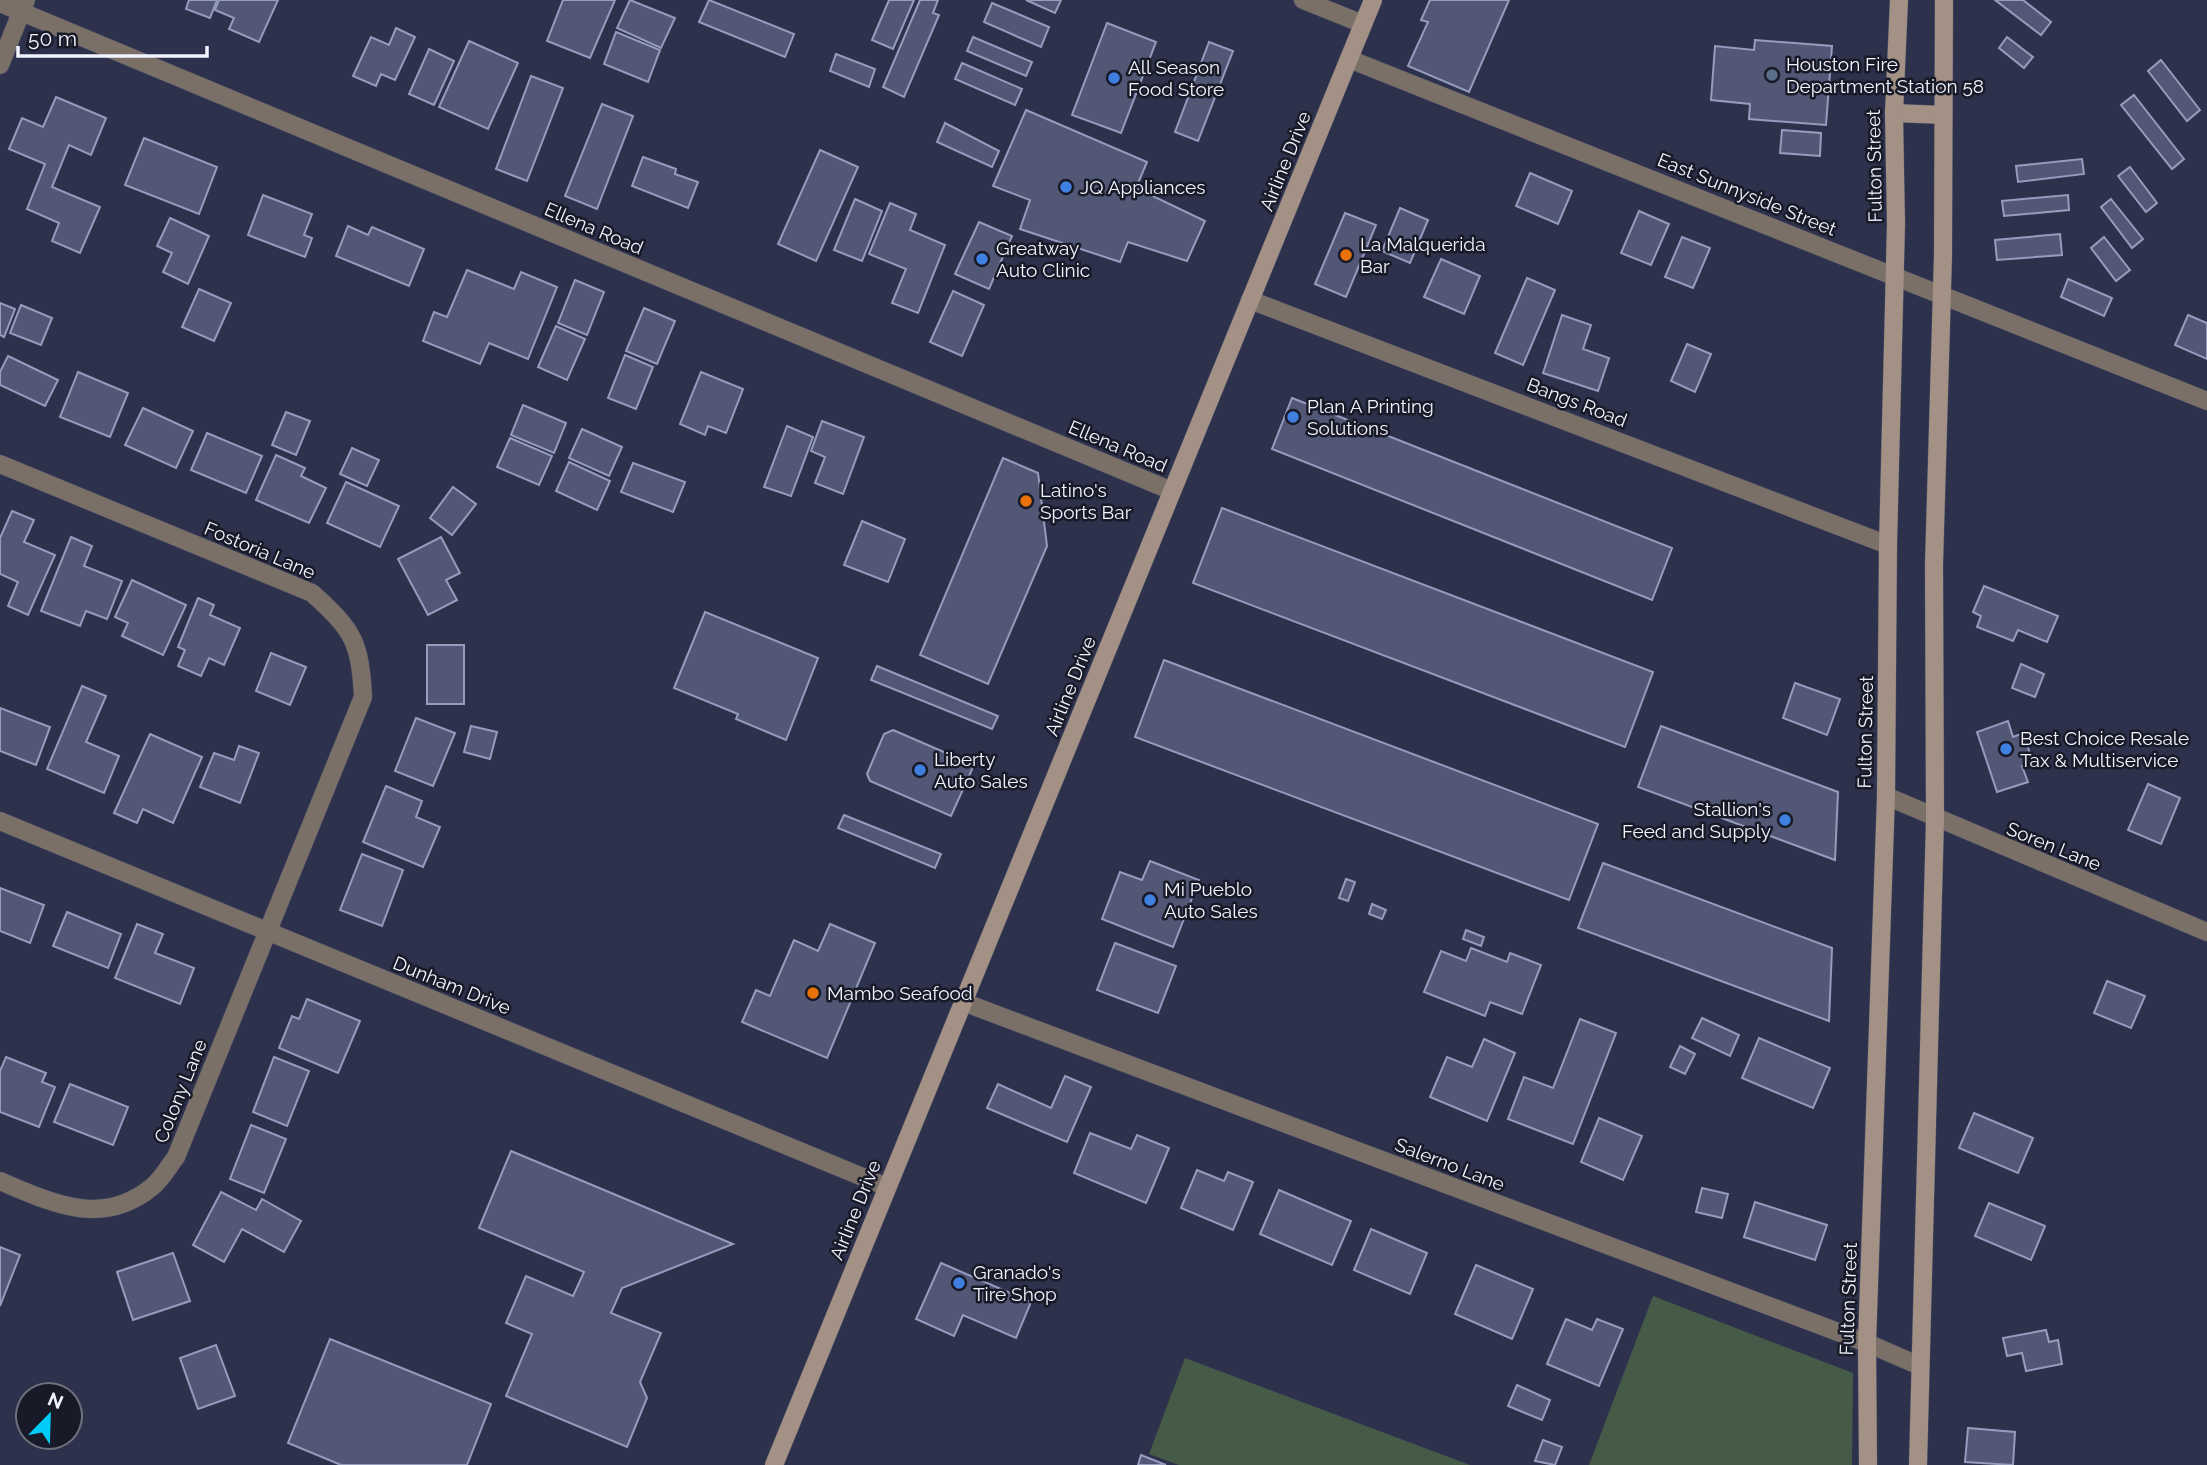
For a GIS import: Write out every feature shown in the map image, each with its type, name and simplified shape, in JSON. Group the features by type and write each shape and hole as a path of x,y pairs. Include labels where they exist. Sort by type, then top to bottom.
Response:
{"street":[{"path":"1303,0 1363,24"},
{"name":"Airline Drive","path":"774,1465 1373,0"},
{"name":"Fulton Street","path":"1868,1465 1867,1343 1886,796 1888,545 1895,276 1894,113 1899,0"},
{"path":"1918,1465 1935,819 1934,558 1942,295 1944,0"},
{"name":"Ellena Road","path":"0,3 24,6 1172,491"},
{"path":"0,65 24,6"},
{"name":"East Sunnyside Street","path":"1349,59 2207,401"},
{"path":"1894,113 1944,116"},
{"name":"Bangs Road","path":"1250,300 1888,545"},
{"name":"Fostoria Lane","path":"0,464 312,593 342,620 361,656 363,697 266,931"},
{"name":"Soren Lane","path":"1886,796 2207,932"},
{"name":"Dunham Drive","path":"0,821 887,1187"},
{"name":"Colony Lane","path":"0,1181 83,1210 123,1205 154,1186 176,1157 266,931"},
{"name":"Salerno Lane","path":"963,1002 1867,1343 1920,1366"}],"green space":[{"path":"1653,1296 1853,1373 1852,1465 1589,1465"},
{"path":"1185,1358 1470,1465 1179,1465 1149,1454"}],"building":[{"path":"189,0 217,0 210,18 186,9"},
{"path":"219,0 278,0 259,42 229,29 234,18 215,10"},
{"path":"563,0 615,0 590,58 547,41"},
{"path":"630,0 675,18 661,48 617,28"},
{"path":"709,0 794,34 785,57 699,22"},
{"path":"889,0 914,0 893,49 872,40"},
{"path":"920,0 938,0 933,13 939,15 904,97 883,87"},
{"path":"1026,0 1061,0 1055,13"},
{"path":"1430,0 1509,0 1469,92 1408,66 1428,22 1421,20"},
{"path":"1995,0 2023,0 2051,22 2041,35"},
{"path":"992,3 1049,27 1041,47 984,22"},
{"name":"All Season Food Store","path":"1107,23 1156,42 1121,133 1072,115"},
{"path":"396,28 415,37 395,80 381,74 376,86 353,76 371,37 389,45"},
{"path":"616,32 660,50 648,82 604,64"},
{"path":"973,37 1032,62 1026,76 967,51"},
{"path":"2007,37 2033,57 2024,68 1999,48"},
{"name":"Houston Fire Department Station 58","path":"1755,40 1832,46 1826,125 1749,119 1750,104 1711,100 1715,46 1754,50"},
{"path":"469,41 518,63 488,129 439,107"},
{"path":"1209,42 1233,51 1198,141 1175,132"},
{"path":"429,49 454,61 434,105 409,94"},
{"path":"836,54 875,69 869,87 830,71"},
{"path":"2161,60 2200,110 2187,121 2148,71"},
{"path":"962,63 1022,89 1015,105 955,79"},
{"path":"531,76 563,88 527,181 496,169"},
{"path":"2134,95 2184,159 2172,169 2121,105"},
{"path":"56,97 106,118 91,155 69,145 52,187 100,207 80,253 52,241 59,223 27,209 45,164 9,149 22,118 43,127"},
{"path":"602,104 633,116 597,209 565,196"},
{"name":"JQ Appliances","path":"1026,110 1147,162 1136,188 1205,221 1187,261 1128,242 1120,262 1020,229 1030,200 993,186"},
{"path":"945,123 999,151 992,167 937,142"},
{"path":"1782,130 1821,133 1820,156 1780,153"},
{"path":"144,138 217,167 199,214 125,185"},
{"path":"820,150 858,167 816,261 778,244"},
{"path":"643,157 676,169 675,174 698,182 688,208 632,186"},
{"path":"2082,159 2084,174 2018,182 2016,166"},
{"path":"2130,167 2157,203 2146,212 2118,176"},
{"path":"1530,173 1572,191 1558,224 1516,206"},
{"path":"263,195 312,214 304,235 312,238 305,257 248,235"},
{"path":"2068,195 2069,210 2004,216 2002,201"},
{"path":"855,199 882,211 862,261 834,250"},
{"path":"2111,199 2143,239 2132,248 2101,207"},
{"path":"890,203 916,214 910,230 945,245 918,313 892,303 906,269 869,254"},
{"path":"1400,208 1428,220 1410,263 1382,251"},
{"path":"1639,211 1669,224 1651,265 1621,253"},
{"name":"La Malquerida Bar","path":"1345,213 1376,225 1346,297 1315,284"},
{"path":"170,218 209,236 188,284 163,272 172,253 157,246"},
{"path":"979,222 1012,236 989,289 955,274"},
{"path":"348,226 368,235 372,227 424,249 409,286 336,256"},
{"path":"2060,234 2062,255 1997,260 1995,240"},
{"path":"1682,237 1710,248 1693,288 1665,277"},
{"path":"2104,237 2130,270 2116,281 2091,248"},
{"path":"1441,259 1480,276 1464,314 1424,297"},
{"path":"467,270 514,289 521,272 557,287 528,359 489,343 480,364 423,341 434,312 447,317"},
{"path":"1527,278 1555,290 1523,365 1495,353"},
{"path":"2068,279 2112,298 2104,316 2061,297"},
{"path":"575,280 604,292 587,335 558,323"},
{"path":"199,289 231,303 214,341 182,327"},
{"path":"953,291 984,305 962,356 930,342"},
{"path":"0,303 15,309 4,337 0,335"},
{"path":"21,305 52,318 41,345 10,333"},
{"path":"644,308 675,321 657,364 626,351"},
{"path":"1562,315 1591,325 1583,349 1609,358 1598,391 1543,373"},
{"path":"2188,315 2207,323 2207,359 2175,345"},
{"path":"556,326 585,339 567,380 538,367"},
{"path":"1687,344 1711,354 1695,392 1671,381"},
{"path":"625,355 653,367 636,409 608,398"},
{"path":"8,356 58,380 45,406 0,385 0,372"},
{"path":"78,372 128,393 110,437 60,417"},
{"path":"701,372 743,389 726,433 708,426 705,435 680,424"},
{"path":"1292,398 1672,548 1652,600 1272,449"},
{"path":"523,405 566,423 554,453 511,435"},
{"path":"143,408 193,431 176,468 125,445"},
{"path":"286,412 310,421 296,455 272,445"},
{"path":"822,421 864,437 843,494 815,483 825,457 811,451"},
{"path":"787,426 813,437 791,496 764,487"},
{"path":"582,429 622,447 609,476 569,458"},
{"path":"207,433 262,456 246,493 191,470"},
{"path":"510,438 552,456 539,485 497,467"},
{"path":"352,448 379,460 367,486 340,474"},
{"path":"276,455 305,468 301,476 326,488 309,523 256,500"},
{"path":"1003,458 1038,473 1047,546 988,684 920,655"},
{"path":"569,462 610,481 597,510 556,491"},
{"path":"633,463 685,482 673,512 621,492"},
{"path":"346,482 399,506 380,547 327,523"},
{"path":"453,487 476,504 452,535 430,518"},
{"path":"1222,508 1653,672 1625,747 1193,583"},
{"path":"12,511 34,520 24,542 55,555 28,615 8,606 18,582 0,574 0,538"},
{"path":"862,521 905,539 888,582 844,565"},
{"path":"71,537 92,546 84,566 122,581 107,619 86,611 80,626 41,611"},
{"path":"441,537 460,573 446,580 457,600 428,615 398,559"},
{"path":"132,580 186,605 163,655 122,636 128,623 115,617"},
{"path":"1984,586 2058,616 2047,642 2018,630 2013,641 1977,627 1981,616 1973,612"},
{"path":"198,598 214,605 210,615 240,628 224,665 209,658 201,676 178,666 185,650 178,647"},
{"path":"705,612 818,658 786,740 736,719 738,714 674,688"},
{"path":"427,645 464,645 464,704 427,704"},
{"path":"271,653 306,667 290,705 256,691"},
{"path":"1164,660 1598,824 1569,900 1135,737"},
{"path":"2021,664 2044,674 2035,697 2012,688"},
{"path":"877,666 998,716 992,729 871,680"},
{"path":"1795,683 1840,699 1827,735 1783,718"},
{"path":"82,686 106,696 86,742 119,756 104,793 47,769"},
{"path":"0,708 50,727 36,765 0,751"},
{"path":"416,718 455,733 433,786 395,771"},
{"name":"Best Choice Resale Tax & Multiservice","path":"2008,721 2013,737 2023,733 2033,762 2022,766 2028,782 1997,792 1977,732"},
{"path":"471,726 497,732 490,759 464,752"},
{"path":"1661,726 1838,792 1835,860 1638,787"},
{"name":"Liberty Auto Sales","path":"893,730 974,765 951,816 870,781 867,774 884,734"},
{"path":"150,734 202,757 173,823 143,809 137,823 114,813"},
{"path":"239,746 259,753 240,803 200,787 214,753 234,760"},
{"path":"2148,784 2180,798 2161,844 2128,830"},
{"path":"386,786 422,801 416,817 440,827 423,867 363,842"},
{"path":"844,815 941,854 935,868 838,828"},
{"path":"362,854 403,870 382,926 340,910"},
{"name":"Mi Pueblo Auto Sales","path":"1150,861 1199,880 1173,947 1102,919 1120,872 1142,880"},
{"path":"1603,863 1832,948 1829,1021 1578,928"},
{"path":"1346,879 1355,882 1348,901 1339,898"},
{"path":"0,888 44,905 30,943 0,931"},
{"path":"1372,904 1386,910 1382,919 1369,914"},
{"path":"67,912 121,934 108,968 53,946"},
{"path":"137,924 163,934 155,953 194,968 180,1004 115,978"},
{"name":"Mambo Seafood","path":"830,924 875,943 827,1058 742,1022 756,990 770,996 794,940 818,951"},
{"path":"1466,930 1484,937 1481,946 1463,939"},
{"path":"1115,943 1176,966 1158,1013 1097,990"},
{"path":"1471,948 1507,962 1510,953 1541,965 1522,1014 1490,1002 1485,1016 1424,992 1441,951 1466,961"},
{"path":"2107,981 2145,996 2131,1028 2094,1013"},
{"path":"307,999 360,1021 338,1073 279,1048 292,1016 299,1019"},
{"path":"1702,1018 1739,1035 1730,1056 1692,1038"},
{"path":"1580,1019 1616,1033 1573,1144 1508,1119 1524,1077 1553,1088"},
{"path":"1759,1038 1830,1068 1813,1108 1742,1078"},
{"path":"1484,1039 1515,1053 1487,1121 1430,1097 1447,1057 1472,1067"},
{"path":"1680,1046 1695,1054 1685,1074 1670,1067"},
{"path":"6,1057 46,1073 42,1082 55,1087 39,1127 0,1112 0,1071"},
{"path":"274,1057 309,1071 287,1126 253,1112"},
{"path":"1065,1076 1091,1087 1067,1142 987,1108 998,1084 1051,1108"},
{"path":"70,1084 128,1107 113,1145 54,1122"},
{"path":"1974,1113 2033,1138 2018,1173 1959,1148"},
{"path":"1599,1118 1642,1136 1623,1180 1581,1162"},
{"path":"251,1125 286,1139 264,1193 230,1179"},
{"path":"1090,1133 1131,1149 1137,1135 1169,1148 1146,1203 1074,1173"},
{"path":"511,1151 733,1244 622,1288 611,1313 661,1333 640,1382 647,1398 627,1447 506,1396 532,1334 506,1323 526,1276 573,1296 584,1272 479,1228"},
{"path":"1197,1170 1224,1181 1228,1172 1253,1182 1233,1230 1181,1208"},
{"path":"1702,1188 1728,1194 1722,1218 1696,1212"},
{"path":"1279,1190 1351,1221 1332,1265 1260,1234"},
{"path":"221,1192 256,1210 262,1199 301,1221 284,1252 242,1229 224,1262 193,1245"},
{"path":"1755,1202 1827,1225 1815,1260 1744,1237"},
{"path":"1989,1203 2045,1226 2031,1260 1975,1236"},
{"path":"1371,1229 1427,1253 1410,1294 1354,1270"},
{"path":"0,1247 20,1255 0,1306"},
{"path":"173,1253 190,1301 133,1320 117,1272"},
{"name":"Granado's Tire Shop","path":"941,1263 1031,1302 1016,1338 963,1315 954,1336 916,1319"},
{"path":"1476,1265 1533,1289 1512,1339 1455,1314"},
{"path":"1566,1319 1592,1330 1597,1319 1623,1329 1599,1386 1547,1364"},
{"path":"2046,1330 2049,1342 2058,1340 2062,1364 2026,1371 2022,1353 2007,1356 2003,1338"},
{"path":"330,1339 491,1404 467,1465 341,1465 288,1443"},
{"path":"216,1345 235,1396 198,1409 180,1358"},
{"path":"1517,1385 1550,1400 1542,1420 1508,1406"},
{"path":"1968,1428 2015,1432 2013,1465 1965,1462"},
{"path":"1543,1440 1562,1447 1555,1465 1535,1461"},
{"path":"1141,1455 1166,1465 1138,1465"}],"place":[{"name":"Houston Fire Department Station 58","path":"1772,75"},
{"name":"All Season Food Store","path":"1114,78"},
{"name":"JQ Appliances","path":"1066,187"},
{"name":"La Malquerida Bar","path":"1346,255"},
{"name":"Greatway Auto Clinic","path":"982,259"},
{"name":"Plan A Printing Solutions","path":"1293,417"},
{"name":"Latino's Sports Bar","path":"1026,501"},
{"name":"Best Choice Resale Tax & Multiservice","path":"2006,749"},
{"name":"Liberty Auto Sales","path":"920,770"},
{"name":"Stallion's Feed and Supply","path":"1785,820"},
{"name":"Mi Pueblo Auto Sales","path":"1150,900"},
{"name":"Mambo Seafood","path":"813,993"},
{"name":"Granado's Tire Shop","path":"959,1283"}]}
